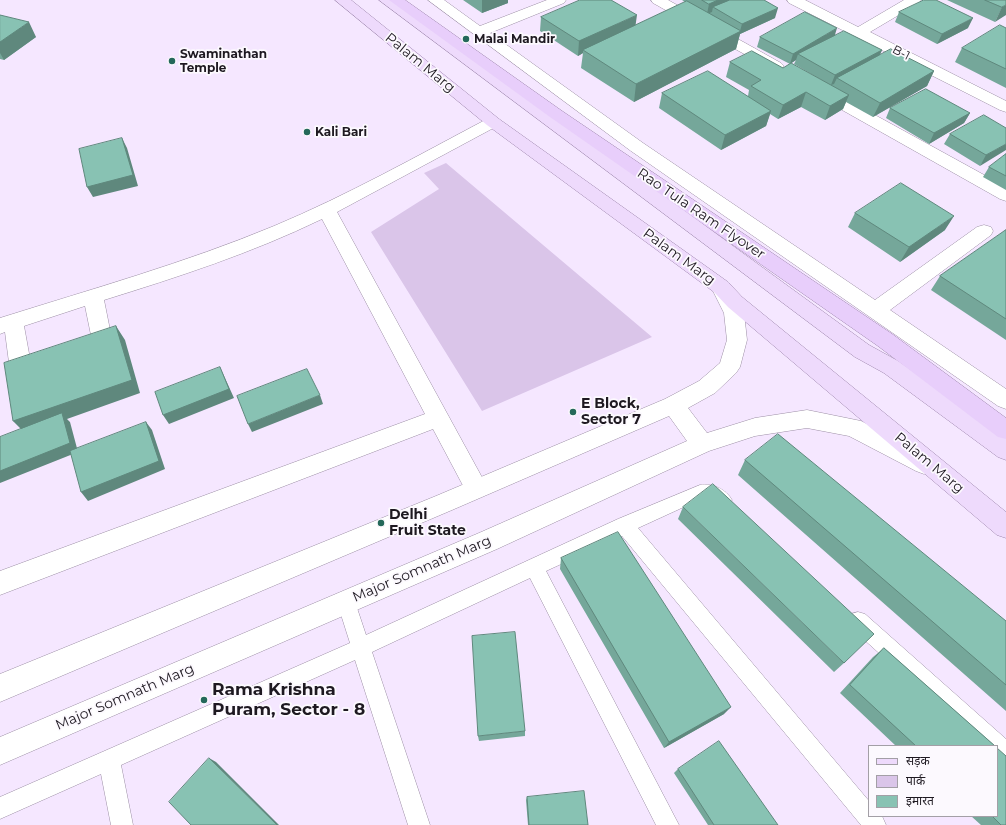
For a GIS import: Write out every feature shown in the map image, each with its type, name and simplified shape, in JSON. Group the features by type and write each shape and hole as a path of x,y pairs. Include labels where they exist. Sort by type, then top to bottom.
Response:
{"highway":[{"name":"Rao Tula Ram Flyover","path":"396,0 556,114 885,340 1006,430"}],"main road":[{"name":"Palam Marg","path":"342,0 493,122 721,288 741,307 1006,526"},
{"name":"Palam Marg","path":"386,0 862,351 891,367 1006,450"}],"street":[{"path":"435,0 637,147 1006,400"},
{"path":"479,32 558,0"},
{"path":"658,0 790,74"},
{"name":"B-1","path":"794,0 1006,107"},
{"path":"860,32 914,0"},
{"path":"804,82 1006,195"},
{"path":"21,370 6,324 250,243 326,209 493,122"},
{"path":"326,209 476,488"},
{"path":"875,311 984,231"},
{"path":"0,688 673,405 707,387 729,367 737,340 734,313 721,288"},
{"path":"93,296 102,340"},
{"path":"673,405 702,444"},
{"path":"0,584 438,418"},
{"name":"Major Somnath Marg","path":"0,751 488,541 702,444 755,427 807,419 853,428 938,470"}],"lane":[{"path":"0,808 360,648 696,492 706,491 719,496 737,512"},
{"path":"624,525 868,817"},
{"path":"534,567 668,825"},
{"path":"346,602 419,825"},
{"path":"848,611 997,745"},
{"path":"998,746 1006,753"},
{"path":"109,760 122,825"},
{"path":"868,817 875,825"}],"green space":[{"path":"446,163 652,337 482,411 371,232 439,189 424,173"}],"building":[{"path":"580,0 611,0 637,15 579,41 541,17"},
{"path":"702,0 718,0 709,4"},
{"path":"730,0 764,0 778,8 742,24 713,7"},
{"path":"924,0 936,0 973,18 942,34 899,12"},
{"path":"985,0 1006,0 1006,5 1002,7"},
{"path":"687,1 741,31 636,84 583,50"},
{"path":"805,12 837,28 793,54 760,37"},
{"path":"0,15 29,22 0,42"},
{"path":"1000,25 1006,28 1006,69 962,48"},
{"path":"844,31 882,50 835,75 798,54"},
{"path":"891,49 934,71 880,103 837,78"},
{"path":"752,51 783,68 791,63 849,95 830,106 806,92 783,105 751,86 761,80 730,62"},
{"path":"708,71 771,111 725,135 662,93"},
{"path":"926,89 970,113 934,133 890,108"},
{"path":"984,115 1006,128 1006,144 986,155 950,134"},
{"path":"122,138 133,175 87,187 79,149"},
{"path":"1006,154 1006,176 989,167"},
{"path":"901,183 954,216 909,247 855,213"},
{"path":"1006,230 1006,319 940,276"},
{"path":"116,326 132,380 13,421 4,363"},
{"path":"220,367 229,389 163,415 155,392"},
{"path":"307,369 320,395 248,424 237,396"},
{"path":"62,413 70,443 0,471 0,437"},
{"path":"146,422 159,461 81,492 70,451"},
{"path":"778,434 1006,621 1006,685 745,460"},
{"path":"713,484 874,634 844,663 683,507"},
{"path":"618,532 731,707 669,742 561,558"},
{"path":"515,632 525,731 478,736 472,636"},
{"path":"884,648 994,745 915,745 850,685"},
{"path":"719,741 778,825 714,825 678,769"},
{"path":"998,749 1006,756 1006,825 1001,825 993,817 998,817"},
{"path":"209,758 277,825 191,825 169,802"},
{"path":"584,791 588,825 529,825 527,797"}],"place":[{"name":"Malai Mandir","path":"466,39"},
{"name":"Swaminathan Temple","path":"172,61"},
{"name":"Kali Bari","path":"307,132"},
{"name":"E Block, Sector 7","path":"573,412"},
{"name":"Delhi Fruit State","path":"381,523"},
{"name":"Rama Krishna Puram, Sector - 8","path":"204,700"}]}
